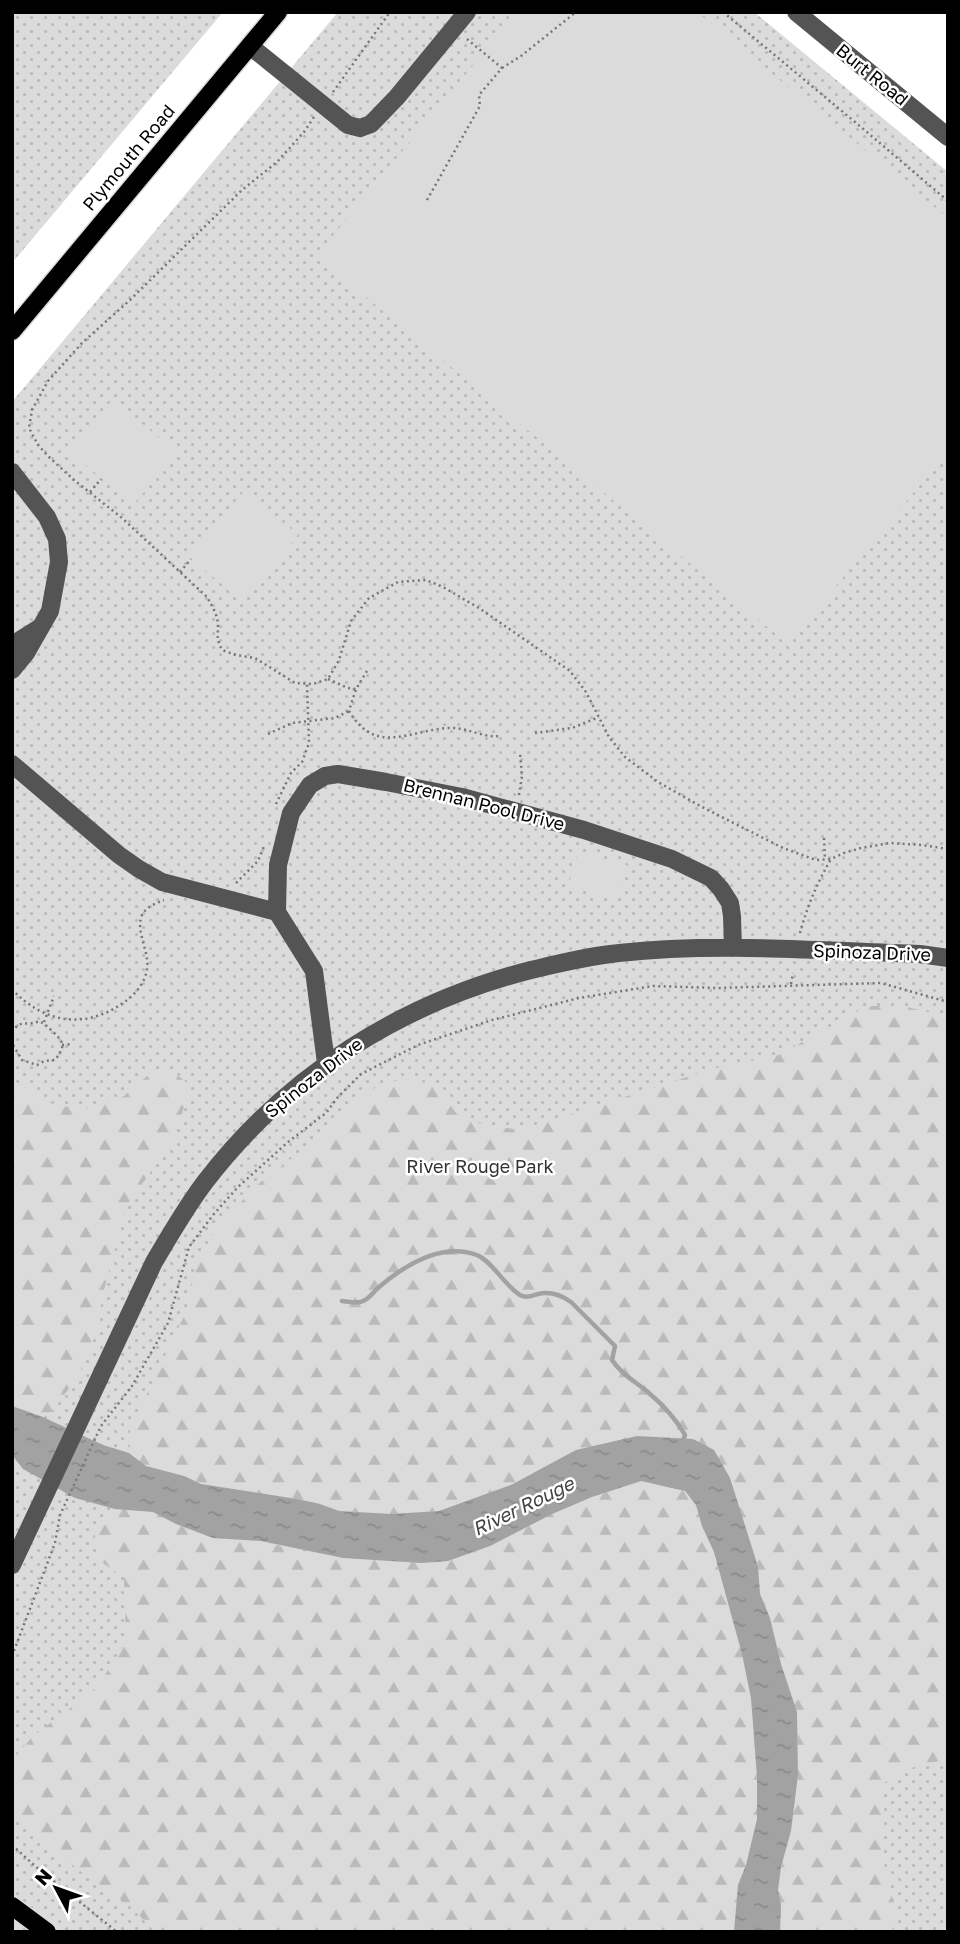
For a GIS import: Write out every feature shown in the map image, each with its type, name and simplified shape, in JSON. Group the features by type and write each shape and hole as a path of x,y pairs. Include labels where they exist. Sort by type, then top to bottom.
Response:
{"main road":[{"name":"Plymouth Road","path":"12,331 278,12"},
{"path":"12,1906 47,1932"}],"street":[{"path":"250,46 348,125 360,128 371,124 397,97 467,12"},
{"name":"Burt Road","path":"796,12 948,137"},
{"path":"12,472 47,517 57,538 59,562 50,611 26,653 12,670"},
{"path":"12,645 40,628"},
{"path":"12,764 119,855 162,882 277,912 314,971 327,1063"},
{"name":"Brennan Pool Drive","path":"277,912 278,865 291,813 310,785 326,776 338,774 462,797 584,830 672,859 711,878 721,889 730,903 733,948"},
{"path":"920,954 948,947"},
{"name":"Spinoza Drive","path":"12,1565 154,1262 204,1183 237,1143 282,1099 327,1063 372,1033 419,1009 497,979 578,959 618,953 733,948 920,954 948,958"}],"path":[{"path":"390,12 304,132 277,162 242,190 82,343 48,381 32,410 29,428 38,445 122,518 206,597 216,612 219,624 216,638 222,650 255,658 295,683 313,684 328,679 339,660 351,621 369,598 398,582 426,580 479,608 570,671 586,692 609,737 625,757 658,782 702,807 783,848 816,860 831,859 861,848 890,843 948,849"},
{"path":"427,200 480,106 479,95 502,68 576,12"},
{"path":"723,12 948,201"},
{"path":"454,28 502,68"},
{"path":"90,492 101,479"},
{"path":"179,572 191,559"},
{"path":"268,734 292,723 335,718 349,711 356,689 367,671"},
{"path":"328,679 356,689"},
{"path":"349,711 353,718 374,736 382,738 449,728 465,729 489,737 500,736"},
{"path":"535,733 572,728 599,717"},
{"path":"515,812 521,786 520,753"},
{"path":"824,838 825,860"},
{"path":"799,936 819,878 831,859"},
{"path":"790,985 793,973"},
{"path":"12,1656 55,1543 60,1515 101,1426 132,1386 168,1323 189,1247 238,1187 326,1112 361,1074 418,1045 492,1020 579,998 653,985 717,988 880,983 948,1002"},
{"path":"43,1023 54,996"},
{"path":"12,1032 18,1024 39,1021 61,1038 62,1045 55,1060 37,1065 22,1060 12,1043"},
{"path":"62,1045 72,1044"},
{"path":"12,1845 34,1866 117,1932"}],"green space":[{"path":"12,12 223,12 12,263"},
{"name":"River Rouge Park","path":"338,12 754,12 948,172 948,1932 12,1932 12,402"},
{"path":"517,12 697,12 948,218 948,451 788,644 316,256"},
{"path":"113,399 177,453 133,505 69,451"},
{"path":"245,490 298,535 242,601 189,557"},
{"path":"578,852 627,865 617,899 568,886"},
{"path":"867,1006 903,1006 948,1017 948,1762 923,1764 884,1783 883,1859 896,1912 892,1932 780,1932 781,1905 778,1890 791,1831 798,1775 797,1712 781,1664 770,1618 760,1594 758,1567 730,1478 702,1445 693,1439 666,1437 637,1436 617,1440 576,1450 511,1485 464,1503 439,1511 392,1514 339,1511 297,1499 201,1484 184,1476 146,1466 129,1453 130,1429 186,1312 197,1263 212,1236 253,1188 309,1145 378,1085 404,1079 433,1084 457,1114 482,1124 513,1129 544,1123 712,1069 779,1055"},
{"path":"155,1069 172,1071 191,1086 173,1141 126,1206 97,1328 78,1377 52,1411 43,1417 12,1406 12,1079 48,1103 84,1110 124,1096"},
{"path":"641,1481 685,1491 696,1505 714,1552 752,1698 757,1819 746,1865 738,1885 734,1932 155,1932 132,1908 40,1838 12,1807 12,1760 33,1736 96,1689 126,1642 124,1578 100,1561 94,1532 115,1509 153,1512 213,1538 261,1541 300,1551 422,1563 448,1561 490,1546 552,1514"}],"water":[{"name":"River Rouge","path":"12,1406 43,1417 103,1445 129,1453 146,1466 184,1476 201,1484 297,1499 339,1511 392,1514 439,1511 511,1485 576,1450 637,1436 693,1439 714,1450 730,1478 758,1567 760,1594 770,1618 781,1664 797,1712 798,1775 791,1831 778,1890 781,1905 780,1932 734,1932 738,1885 746,1865 757,1819 751,1698 714,1552 696,1505 685,1491 641,1481 592,1497 490,1546 448,1561 422,1563 343,1558 261,1541 213,1538 153,1512 115,1509 75,1498 23,1469 12,1455"}],"waterway":[{"path":"342,1301 355,1303 365,1300 400,1271 425,1258 451,1251 477,1255 520,1295 527,1297 549,1293 571,1302 615,1346 612,1360 616,1365 673,1418 685,1435 682,1443"}]}
